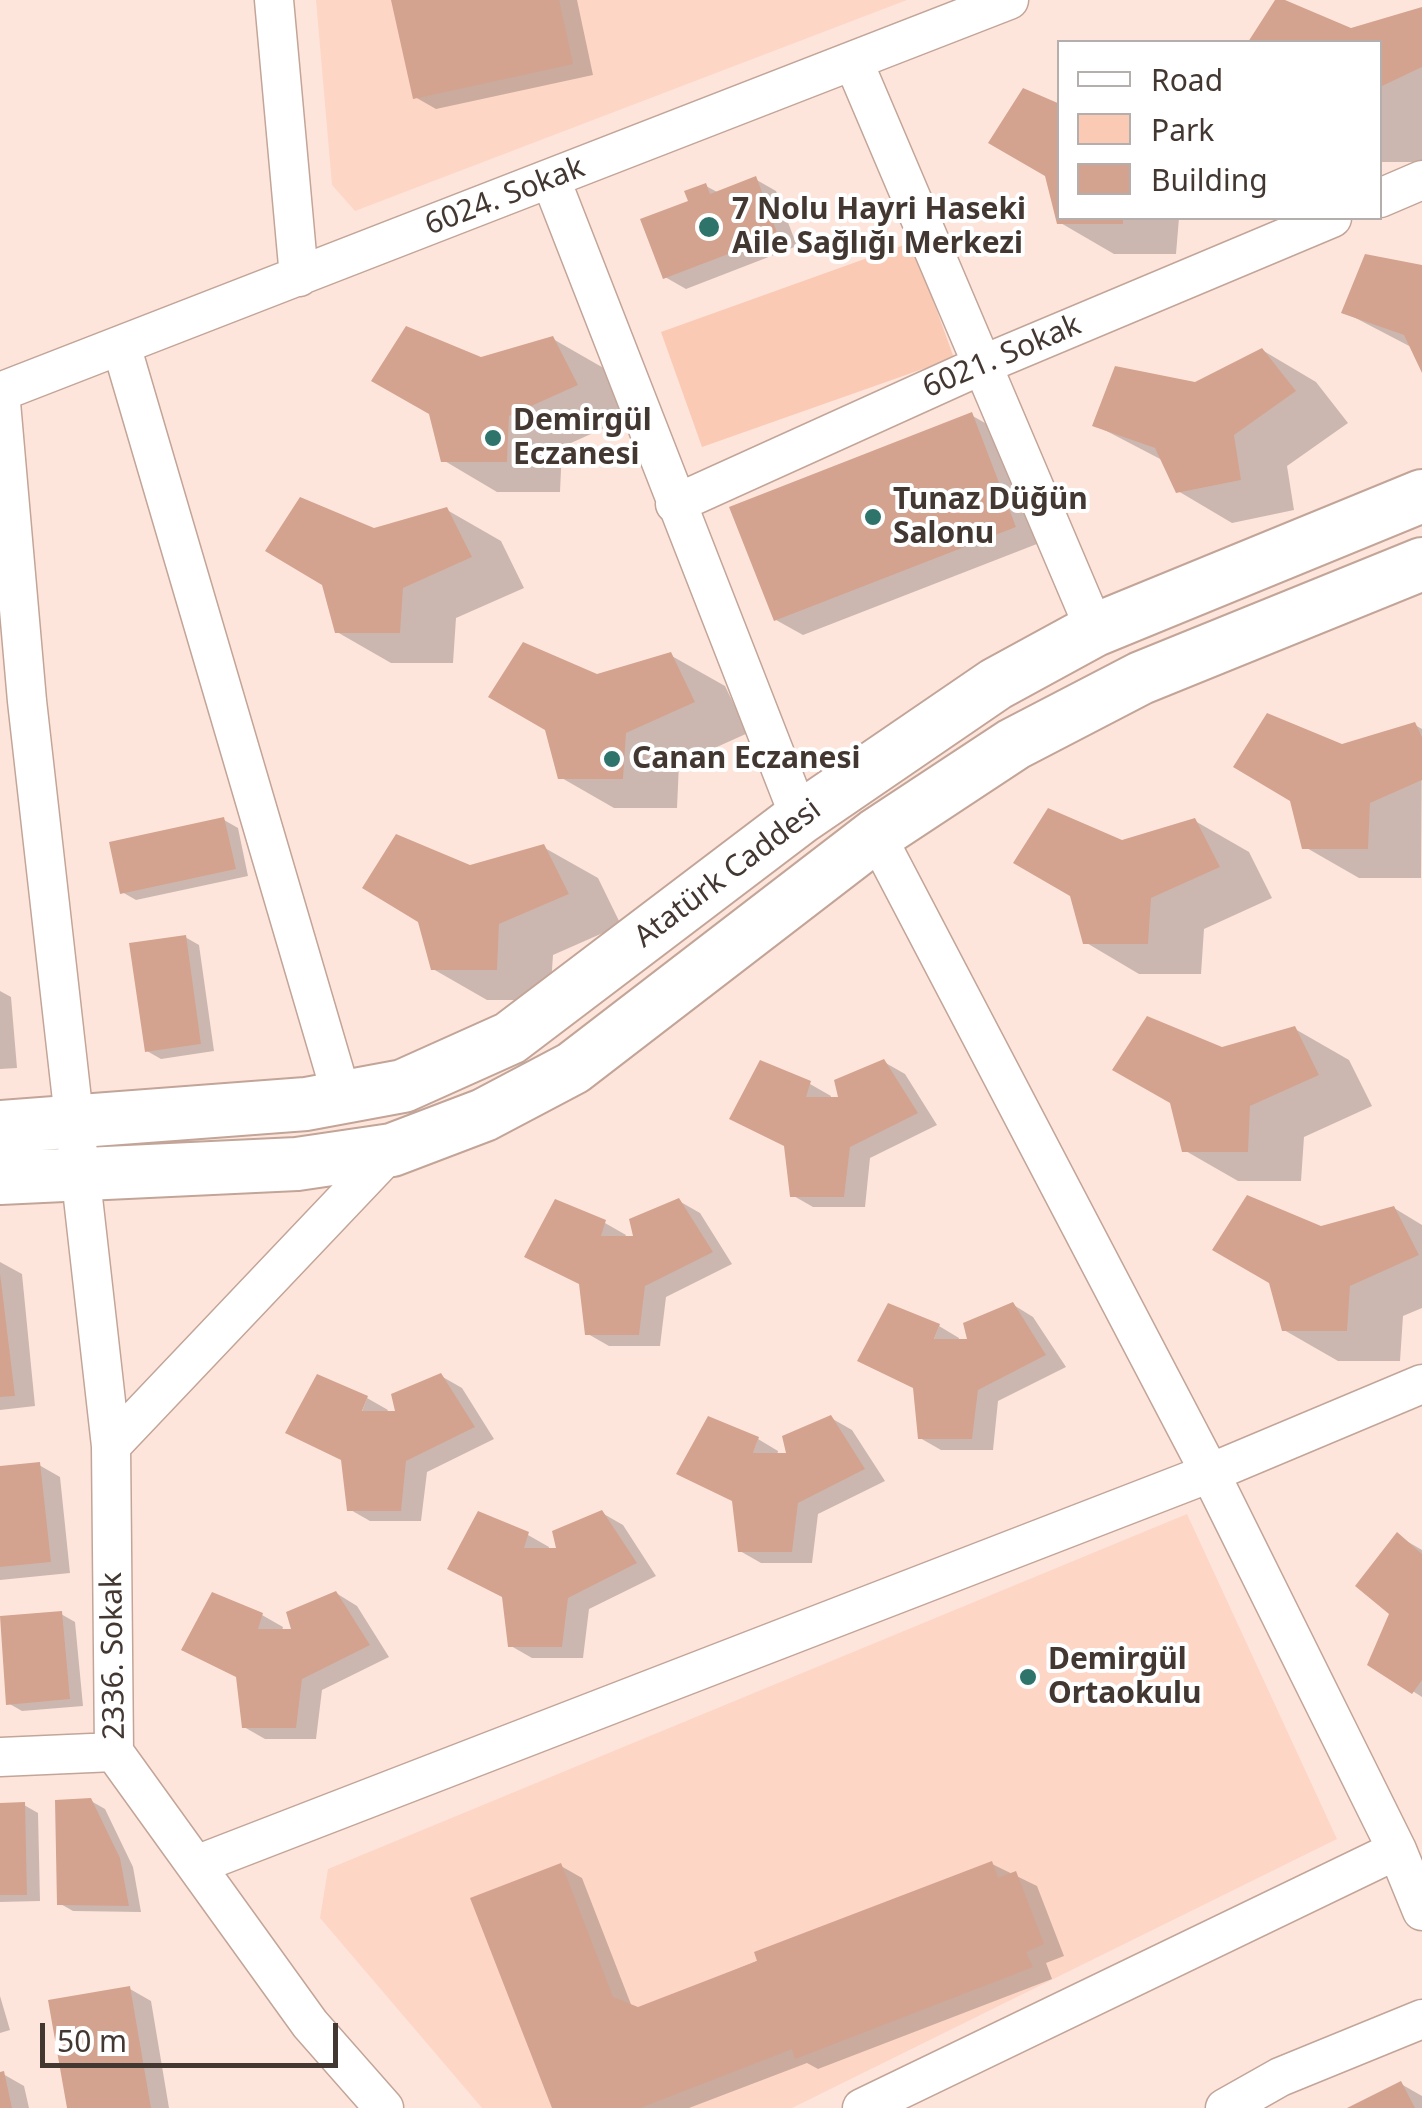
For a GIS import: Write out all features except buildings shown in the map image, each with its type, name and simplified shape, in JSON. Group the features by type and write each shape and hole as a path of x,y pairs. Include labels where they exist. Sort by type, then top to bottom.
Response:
{"main road":[{"name":"Atatürk Caddesi","path":"0,1127 342,1097 403,1086 510,1038 800,818 996,684 1095,630 1422,496"},
{"name":"Atatürk Caddesi","path":"0,1178 298,1164 392,1150 484,1114 573,1068 876,835 1014,744 1080,706 1422,564"}],"street":[{"path":"274,0 299,277"},
{"name":"6024. Sokak","path":"0,391 1009,0"},
{"path":"854,63 1095,630"},
{"path":"551,180 800,818"},
{"path":"1382,197 1422,180"},
{"name":"6021. Sokak","path":"675,504 982,365 1327,220"},
{"path":"121,345 342,1097"},
{"name":"2336. Sokak","path":"0,391 17,549 13,701 80,1175 111,1446 114,1752 310,2024 384,2108"},
{"path":"876,835 1210,1473 1397,1850 1422,1912"},
{"path":"111,1446 392,1150"},
{"path":"196,1865 1210,1473 1422,1384"},
{"path":"0,1757 114,1752"},
{"path":"862,2108 1397,1850"},
{"path":"1225,2108 1287,2093 1422,2019"}],"shaded area":[{"path":"316,0 907,0 355,211 332,185"},
{"name":"Demirgül Ortaokulu","path":"1187,1514 1337,1839 792,2108 482,2108 320,1918 328,1869"}],"green space":[{"path":"912,242 954,358 702,447 661,332"}],"place":[{"name":"7 Nolu Hayri Haseki Aile Sağlığı Merkezi","path":"709,227"},
{"name":"Demirgül Eczanesi","path":"493,438"},
{"name":"Tunaz Düğün Salonu","path":"873,517"},
{"name":"Canan Eczanesi","path":"612,759"},
{"name":"Demirgül Ortaokulu","path":"1028,1677"}]}
